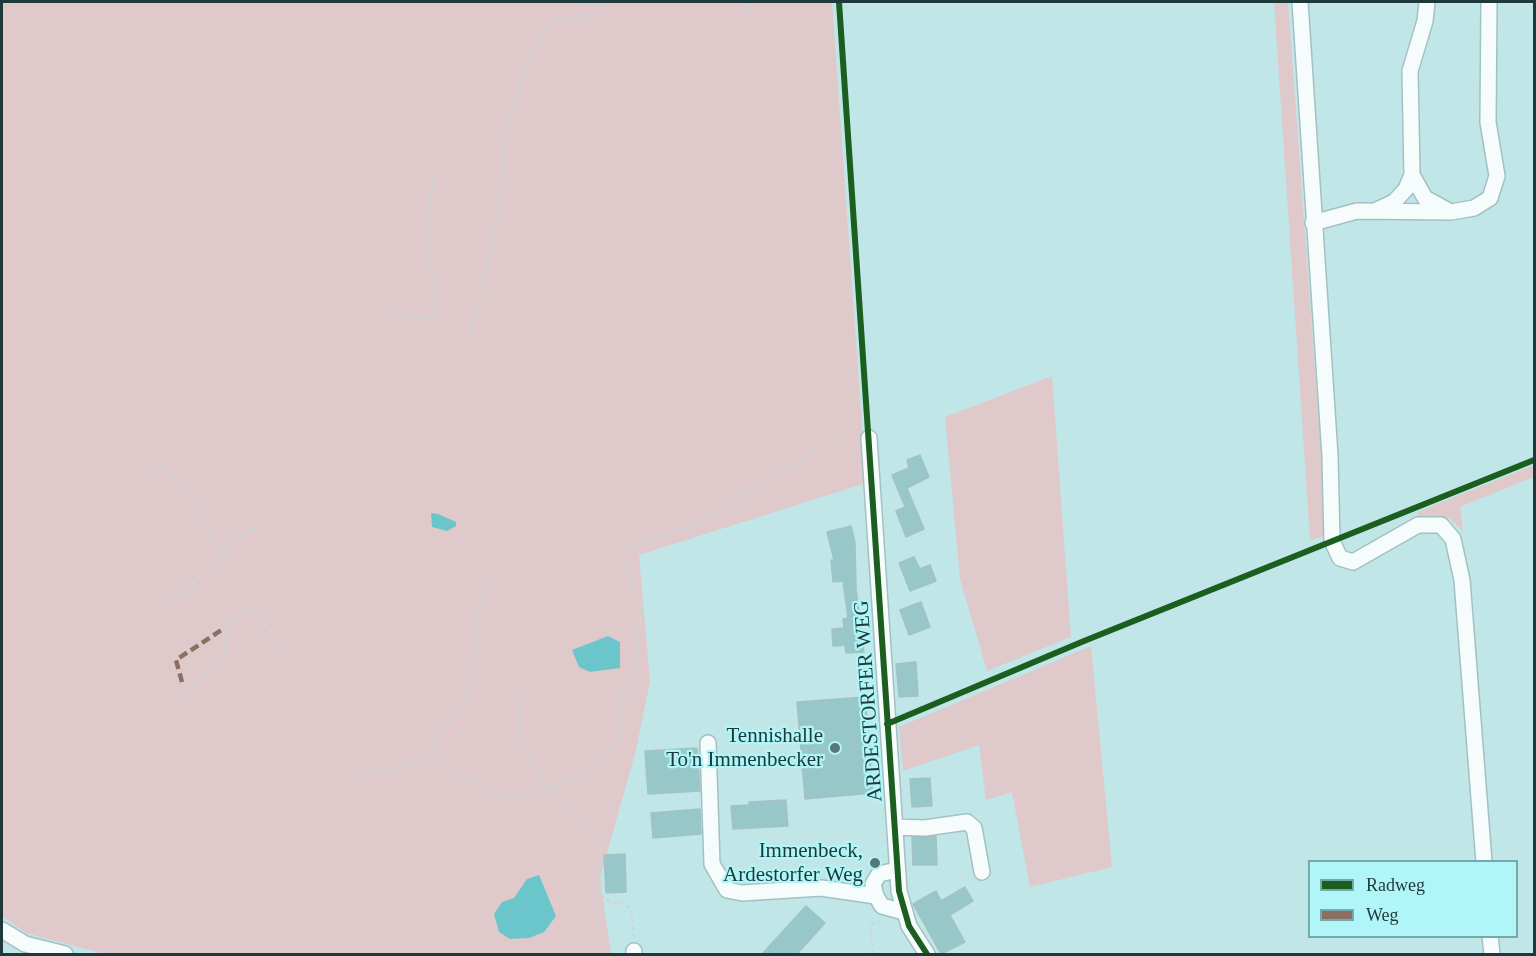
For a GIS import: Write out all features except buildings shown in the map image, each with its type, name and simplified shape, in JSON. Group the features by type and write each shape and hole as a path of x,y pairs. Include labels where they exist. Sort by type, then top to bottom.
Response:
{"street":[{"path":"1300,2 1330,456 1332,541 1340,558 1353,562 1418,525 1442,525 1453,539 1462,580 1484,860"},
{"path":"1377,210 1394,202 1406,189 1412,175 1410,71 1425,21 1427,2"},
{"path":"1313,223 1356,211 1451,212 1473,208 1490,198 1497,176 1488,122 1489,2"},
{"path":"1412,175 1425,198 1451,212"},
{"name":"ARDESTORFER WEG","path":"869,438 897,870 904,912 916,939 927,954"},
{"path":"708,743 712,864 726,890 742,892 821,888 876,896"},
{"path":"895,827 933,828 967,822 974,828 982,872"},
{"path":"897,870 879,874 873,884 882,906 904,912"},
{"path":"2,930 19,948 65,954"},
{"path":"1490,938 1492,954"}],"path":[{"path":"750,2 751,15"},
{"path":"465,343 486,273 497,223 508,123 529,54 553,21 593,14"},
{"path":"386,313 413,320 434,318 434,280 427,244 434,165"},
{"path":"349,775 431,761 497,795 514,800 549,790 611,753 625,732 618,704 635,676 642,605 621,560 629,546 696,524 838,438"},
{"path":"145,480 166,465 198,511 212,540 228,550"},
{"path":"154,610 186,590 243,535 261,524"},
{"path":"431,761 432,737 458,713 465,701 474,664 478,618 488,576"},
{"path":"187,693 226,659 223,629 251,609 283,645 292,651"},
{"path":"523,693 518,715 522,746 549,790 574,820 594,833 601,846 601,894 610,903 622,902 631,909 634,949"},
{"path":"873,954 870,925 882,921"}],"shaded area":[{"path":"2,2 832,2 866,483 639,555 650,681 636,750 600,878 611,954 104,954 26,933 2,916"},
{"path":"1274,2 1288,2 1327,535 1310,540"},
{"path":"1052,376 1071,637 987,671 960,579 945,417"},
{"path":"1534,465 1534,477 1460,507 1463,531 1449,518 1419,519 1417,512"},
{"path":"1091,646 1112,867 1030,887 1012,792 986,800 979,745 903,771 899,727"}],"water":[{"path":"431,513 456,522 456,526 447,531 432,527"},
{"path":"608,636 620,642 620,668 590,672 579,667 572,650"},
{"path":"539,875 556,916 544,932 529,938 510,939 499,932 494,914 502,902 514,898 527,879"}],"marked path":[{"path":"182,682 176,660 223,629"}],"cycle path":[{"path":"839,2 899,891 909,926 927,954"},
{"path":"887,724 1084,641 1534,460"}],"place":[{"name":"Tennishalle To'n Immenbecker","path":"835,748"},
{"name":"Immenbeck, Ardestorfer Weg","path":"875,863"}]}
